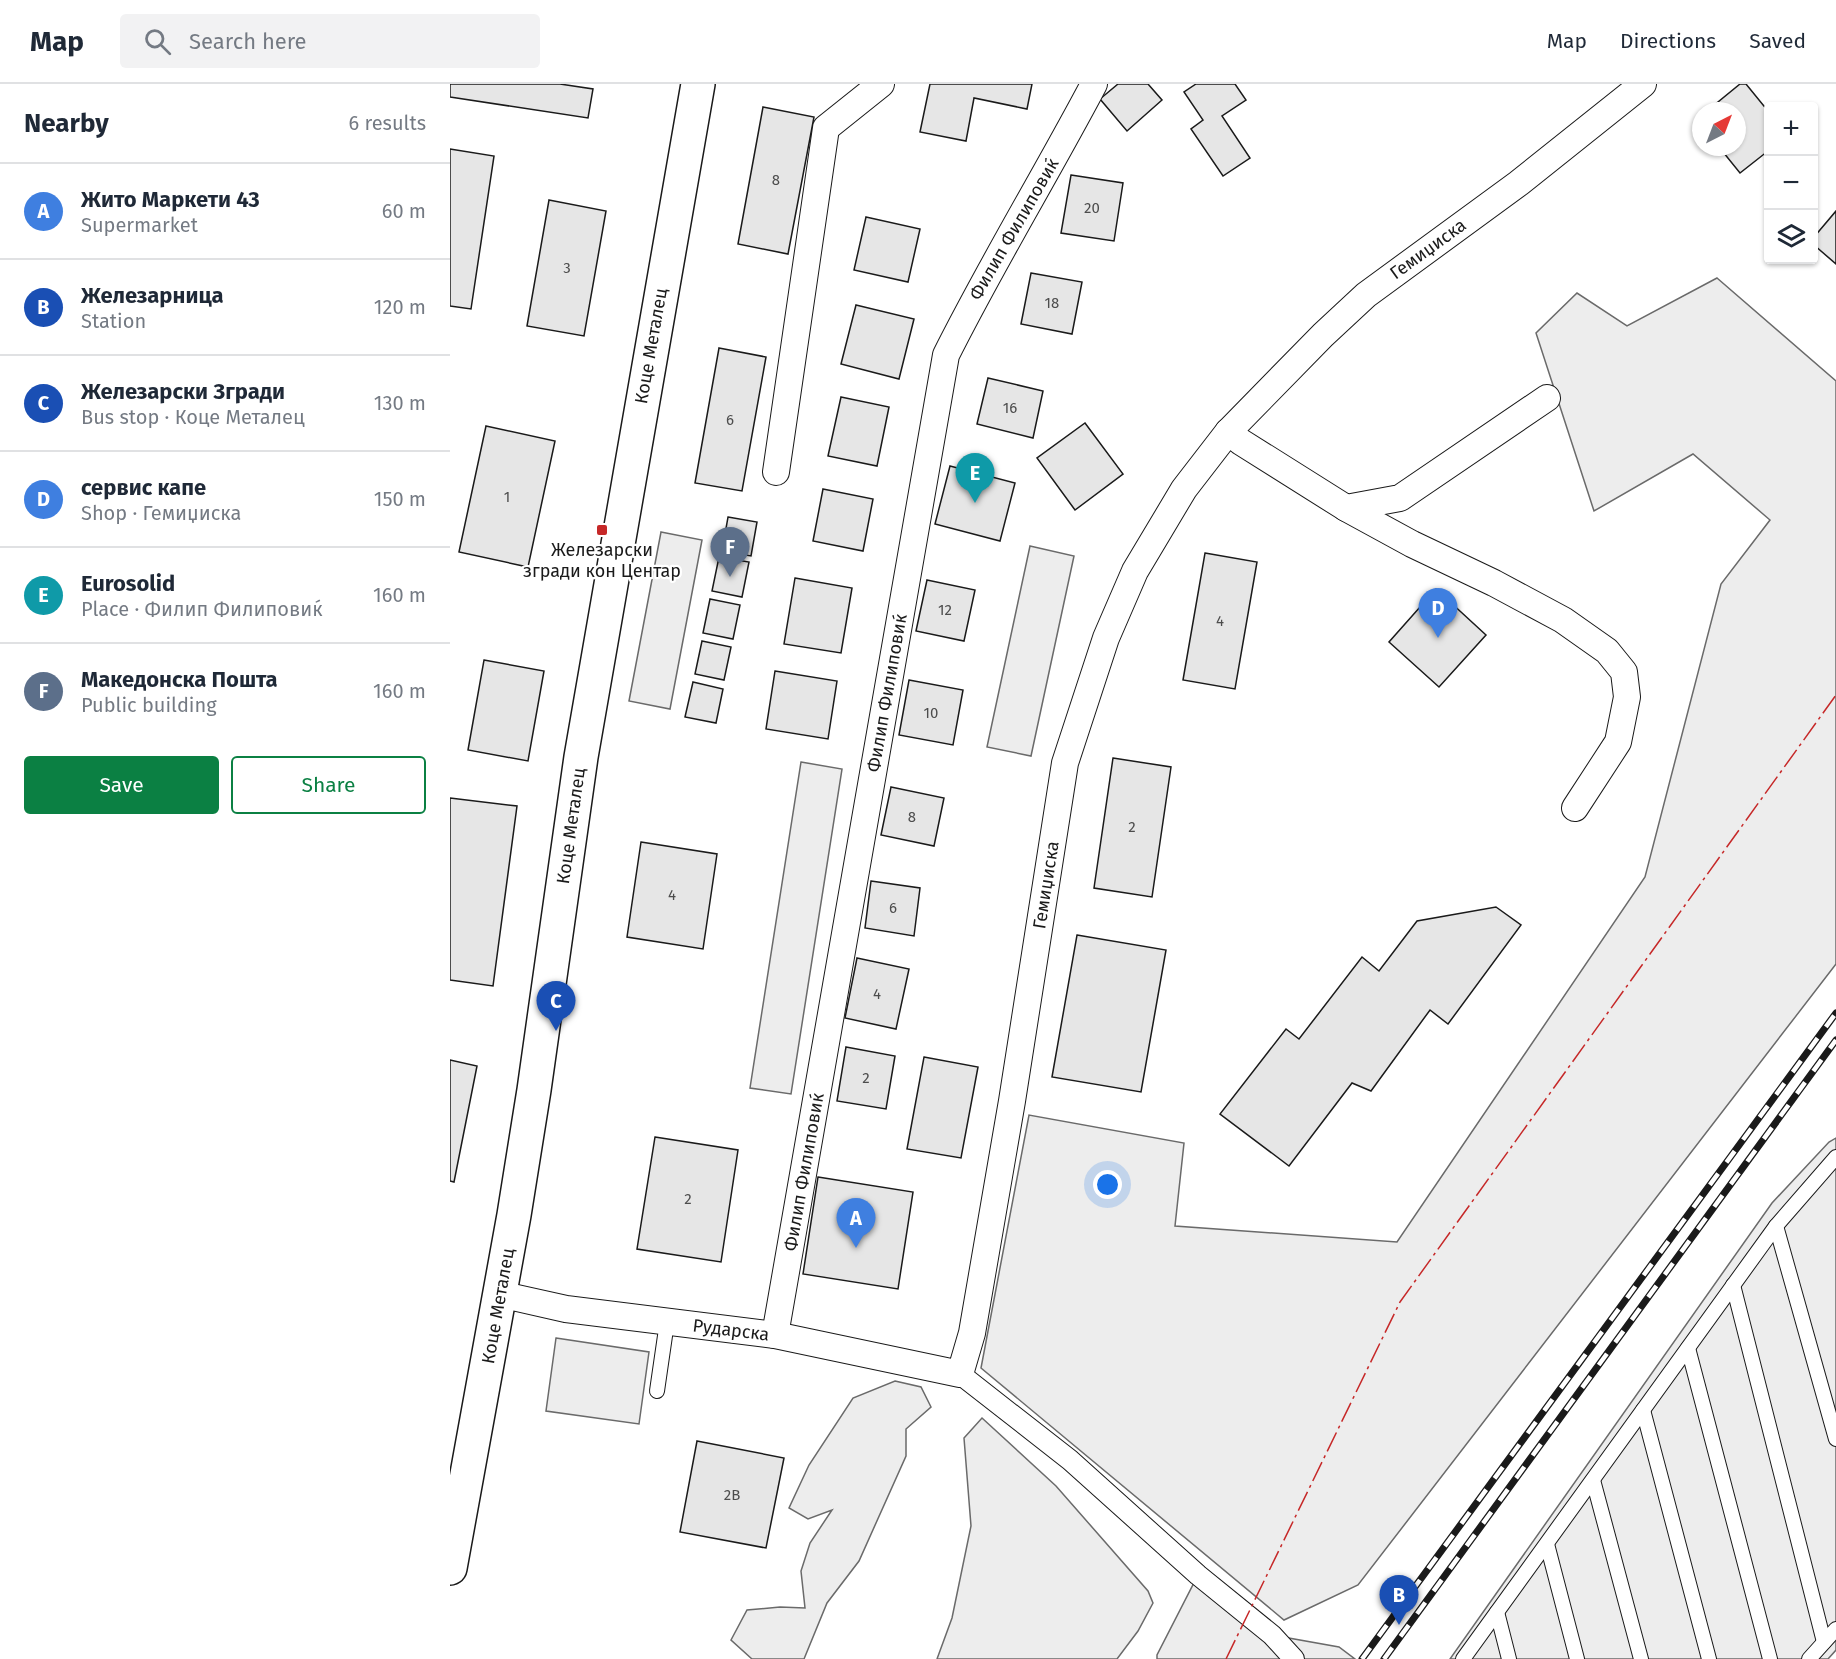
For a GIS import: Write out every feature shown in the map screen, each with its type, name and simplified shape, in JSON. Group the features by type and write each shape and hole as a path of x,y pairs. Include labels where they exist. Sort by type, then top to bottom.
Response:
{"street":[{"name":"Коце Металец","path":"450,1568 514,1215 534,1090 580,758 698,84"},
{"path":"776,472 825,128 881,84"},
{"name":"Филип Филиповиќ","path":"776,1335 946,355 1094,84"},
{"name":"Гемиџиска","path":"960,1374 972,1334 1065,763 1106,638 1135,571 1184,489 1228,432 1315,343 1366,295 1519,183 1643,84"},
{"path":"1347,508 1400,498 1547,398"},
{"path":"1228,432 1347,508 1412,544 1563,620 1607,651 1624,672 1627,697 1618,742 1575,808"},
{"name":"Рударска","path":"499,1294 566,1309 776,1335 960,1374"},
{"path":"960,1374 1070,1460 1198,1575 1272,1635 1294,1659"}],"lane":[{"path":"1463,1659 1776,1226 1836,1157"},
{"path":"1776,1226 1836,1439"},
{"path":"1733,1285 1824,1642"},
{"path":"657,1391 667,1322"},
{"path":"1688,1348 1770,1659"},
{"path":"1643,1410 1709,1659"},
{"path":"1593,1480 1641,1659"},
{"path":"1547,1544 1577,1659"},
{"path":"1497,1612 1509,1659"},
{"path":"1809,1659 1836,1629"}],"shaded area":[{"path":"1717,278 1836,381 1836,964 1358,1585 1284,1620 981,1368 1029,1115 1184,1143 1175,1226 1397,1242 1645,877 1721,584 1770,520 1693,454 1594,511 1536,333 1577,293 1627,326"},
{"path":"661,532 702,540 670,709 629,701"},
{"path":"1030,546 1074,556 1031,756 987,747"},
{"path":"801,762 842,769 791,1094 750,1088"},
{"path":"1836,1138 1836,1650 1828,1659 1450,1659 1772,1203 1829,1142"},
{"path":"556,1338 649,1352 639,1424 546,1411"},
{"path":"895,1381 921,1387 931,1407 906,1429 906,1456 859,1561 827,1603 804,1659 752,1659 731,1640 747,1610 780,1607 805,1608 801,1571 810,1543 832,1510 808,1519 789,1508 809,1465 853,1398"},
{"path":"982,1418 1056,1486 1148,1591 1153,1603 1138,1631 1117,1659 937,1659 952,1618 971,1526 964,1438"},
{"path":"1198,1575 1272,1635 1339,1647 1355,1659 1157,1659"}],"building":[{"path":"450,84 560,84 593,89 588,118 450,97"},
{"path":"930,84 1032,84 1027,109 974,98 966,141 920,132"},
{"path":"1118,84 1148,84 1162,100 1127,131 1100,99"},
{"path":"1196,84 1235,84 1246,100 1222,116 1250,158 1223,176 1191,129 1203,120 1184,92"},
{"path":"1740,84 1746,84 1764,106 1764,154 1740,173 1726,156 1746,156 1746,102 1718,102"},
{"path":"763,107 814,117 788,254 738,244"},
{"path":"450,149 494,156 471,309 450,306"},
{"path":"1071,175 1123,183 1114,241 1061,233"},
{"path":"549,200 606,211 584,336 527,326"},
{"path":"1836,211 1836,264 1818,248 1818,232"},
{"path":"866,217 920,229 908,282 854,270"},
{"path":"1031,273 1082,282 1072,334 1021,324"},
{"path":"856,305 914,319 899,379 841,364"},
{"path":"719,348 766,357 742,491 695,483"},
{"path":"988,378 1043,391 1033,438 977,424"},
{"path":"841,397 889,407 877,466 828,456"},
{"path":"1085,423 1123,474 1075,510 1037,458"},
{"path":"486,426 555,441 528,567 459,552"},
{"path":"950,466 1015,483 1000,541 935,524"},
{"path":"823,489 873,499 863,551 813,541"},
{"path":"728,517 757,522 751,556 722,551"},
{"path":"1205,553 1257,562 1235,689 1183,680"},
{"path":"719,557 749,562 742,597 712,591"},
{"path":"795,578 852,588 841,653 784,644"},
{"path":"927,580 975,590 964,641 916,631"},
{"path":"1436,589 1486,635 1439,687 1389,642"},
{"path":"710,599 740,605 733,639 703,633"},
{"path":"702,641 731,647 724,680 695,674"},
{"path":"484,660 544,671 528,761 468,750"},
{"path":"775,671 837,681 828,739 766,729"},
{"path":"909,680 963,690 953,745 899,735"},
{"path":"693,682 723,689 716,723 685,717"},
{"path":"1113,758 1171,767 1152,897 1094,888"},
{"path":"891,787 944,798 934,846 881,835"},
{"path":"450,798 517,806 493,986 450,980"},
{"path":"641,842 717,854 703,949 627,937"},
{"path":"871,881 920,888 914,936 865,928"},
{"path":"1496,907 1521,925 1448,1024 1430,1010 1371,1091 1352,1083 1289,1166 1220,1114 1286,1029 1299,1039 1362,957 1379,971 1417,921"},
{"path":"1077,935 1166,950 1141,1092 1052,1077"},
{"path":"857,958 909,969 896,1029 845,1018"},
{"path":"846,1047 895,1056 886,1109 837,1101"},
{"path":"924,1057 978,1067 961,1158 907,1149"},
{"path":"450,1060 477,1066 454,1182 450,1181"},
{"path":"655,1137 738,1150 721,1262 637,1249"},
{"path":"818,1177 913,1192 898,1289 803,1274"},
{"path":"697,1441 784,1458 766,1548 680,1532"}],"railway":[{"path":"1362,1659 1836,1013"},
{"path":"1384,1659 1836,1040"}],"power":[{"path":"1226,1659 1400,1302 1836,695"}],"place":[{"name":"Eurosolid","path":"975,503"},
{"name":"Железарски згради кон Центар","path":"602,530"},
{"name":"Македонска Пошта","path":"730,577"},
{"name":"сервис капе","path":"1438,638"},
{"name":"Железарски Згради","path":"556,1031"},
{"name":"Жито Маркети 43","path":"856,1248"},
{"name":"Железарница","path":"1399,1625"}]}
